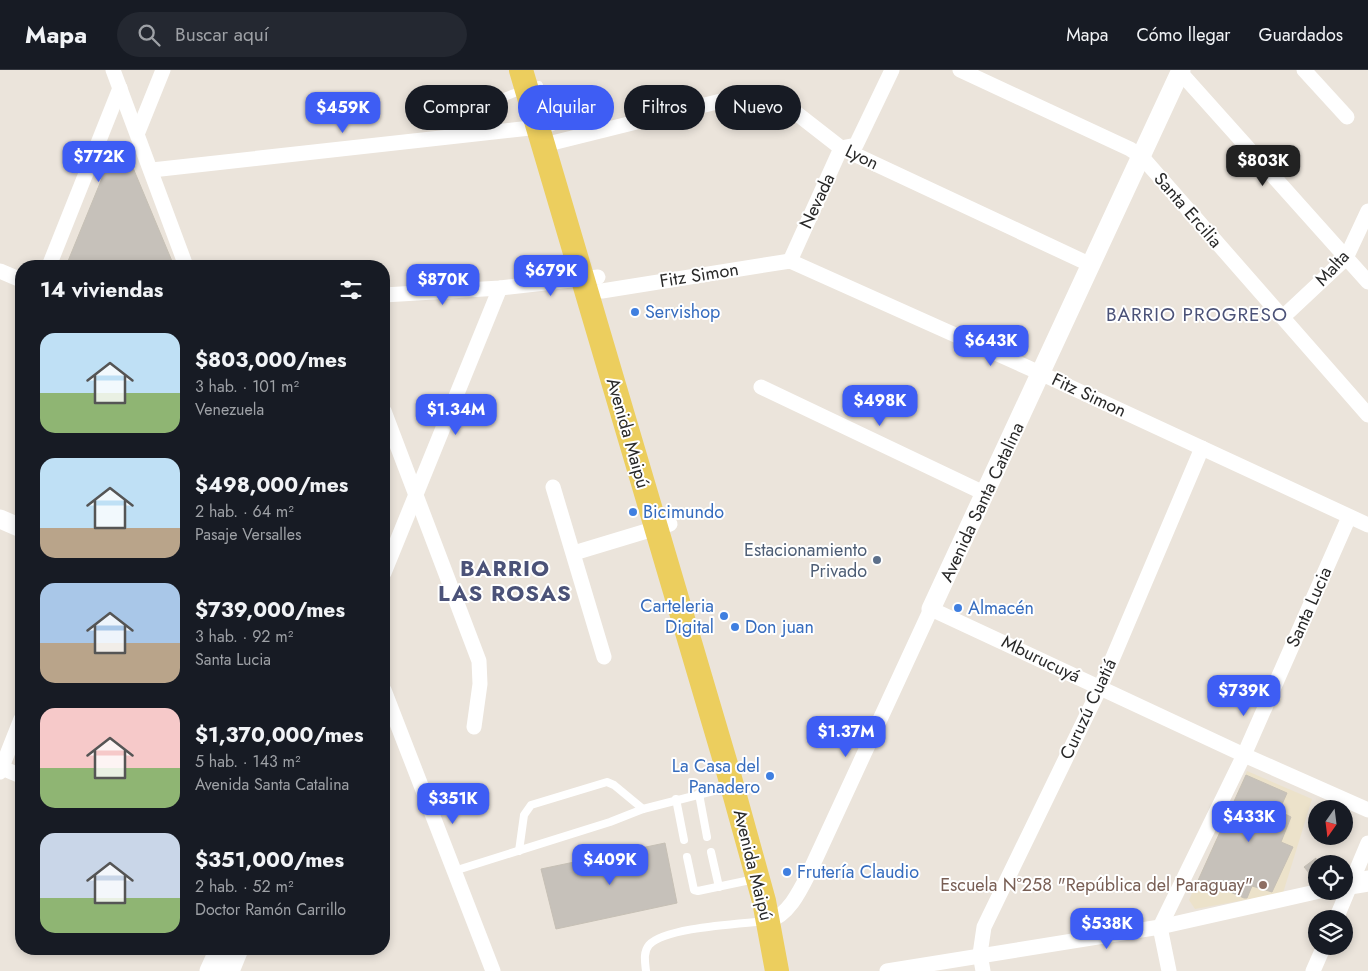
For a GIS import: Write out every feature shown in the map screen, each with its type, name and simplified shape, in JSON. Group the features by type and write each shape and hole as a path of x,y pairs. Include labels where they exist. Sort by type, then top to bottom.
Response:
{"main road":[{"name":"Avenida Maipú","path":"531,79 594,282 663,527 758,879 790,971"},
{"name":"Avenida Maipú","path":"663,527 743,780 773,919 777,971"},
{"path":"210,971 217,955"},
{"path":"228,971 235,955"}],"street":[{"path":"113,70 138,132 184,260"},
{"path":"138,132 163,70"},
{"path":"841,148 856,145 892,70"},
{"name":"Santa Ercilia","path":"960,70 1130,149 1142,157 1368,415"},
{"path":"1180,71 1368,282"},
{"name":"Avenida Santa Catalina","path":"773,919 800,890 809,873 1142,157 1180,71"},
{"path":"1309,72 1347,117"},
{"path":"51,260 120,88"},
{"name":"Lyon","path":"152,170 472,135 547,135 762,93 782,102 841,148 1091,264"},
{"name":"Nevada","path":"790,261 841,148"},
{"name":"Malta","path":"1283,317 1346,258 1368,211"},
{"name":"Fitz Simon","path":"390,295 594,282 790,261 1040,373 1368,526"},
{"path":"0,271 15,277"},
{"path":"390,558 500,288"},
{"path":"761,387 986,494"},
{"path":"390,428 478,661 480,684 474,728"},
{"name":"Curuzú Cuatiá","path":"983,971 980,954 984,927 1100,688 1202,448"},
{"path":"552,487 604,657"},
{"name":"Santa Lucia","path":"1160,927 1244,755 1349,517"},
{"path":"0,519 15,525"},
{"path":"574,554 663,527"},
{"name":"Mburucuyá","path":"931,609 1244,755 1368,810"},
{"path":"390,706 493,971"},
{"path":"15,733 0,769 15,774"},
{"path":"1341,910 1354,884 1368,843"},
{"path":"887,971 980,954 1160,927 1308,894"},
{"path":"1160,927 1169,971"},
{"path":"1313,971 1320,955"}],"lane":[{"path":"472,135 481,114 494,101 531,79"},
{"path":"519,851 524,814 531,806 607,782 614,785 643,808"},
{"path":"454,871 610,822 643,808 732,786"},
{"path":"699,794 707,837"},
{"path":"676,799 684,840"},
{"path":"711,852 719,887"},
{"path":"687,857 694,890 758,879"},
{"path":"646,971 646,950 654,940 661,937 687,930 773,919"}],"shaded area":[{"name":"Escuela Nº258 \"República del Paraguay\"","path":"1247,771 1312,799 1308,800 1308,812 1283,893 1195,909 1189,900"}],"building":[{"path":"114,149 126,151 171,260 68,260"},
{"name":"Escuela Nº258 \"República del Paraguay\"","path":"1246,775 1287,793 1279,811 1291,817 1281,842 1293,847 1272,892 1252,886 1247,898 1221,888 1217,895 1196,885"},
{"path":"665,843 677,903 556,929 541,869"}],"place":[{"name":"Servishop","path":"635,312"},
{"name":"Bicimundo","path":"633,512"},
{"name":"Estacionamiento Privado","path":"877,560"},
{"name":"Almacén","path":"958,608"},
{"name":"Carteleria Digital","path":"724,616"},
{"name":"Don juan","path":"735,627"},
{"name":"La Casa del Panadero","path":"770,776"},
{"name":"Frutería Claudio","path":"787,872"},
{"name":"Escuela Nº258 \"República del Paraguay\"","path":"1263,885"}],"district":[{"name":"BARRIO PROGRESO","path":"1197,314"},
{"name":"BARRIO LAS ROSAS","path":"505,580"}]}
